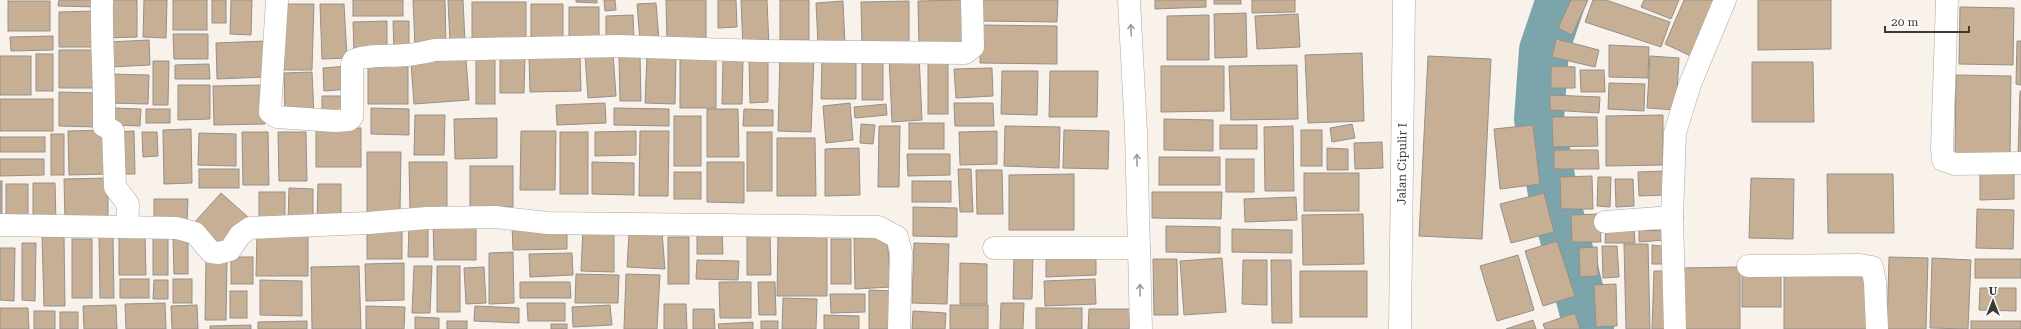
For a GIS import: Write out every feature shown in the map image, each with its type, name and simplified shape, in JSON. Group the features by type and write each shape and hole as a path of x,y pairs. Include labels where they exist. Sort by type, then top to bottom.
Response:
{"street":[{"path":"102,0 101,43 105,82 104,126 113,131 115,187 128,204 127,227"},
{"path":"277,0 270,112 277,117 335,121 349,120 352,117 352,64 354,60 359,58 408,55 435,50 618,46 761,51 965,53 973,47 972,0"},
{"path":"1129,0 1136,132 1141,329"},
{"name":"Jalan Cipulir I","path":"1400,329 1404,0"},
{"path":"1675,329 1672,217 1675,133 1690,84 1725,0"},
{"path":"1947,0 1942,148 1943,160 1955,164 2021,163"},
{"path":"1605,222 1672,217"},
{"path":"0,225 177,228 195,233 211,252 219,253 230,250 240,235 250,228 368,223 426,218 495,218 548,223 658,226 878,227 897,237 900,252 899,329"},
{"path":"994,248 1139,248"},
{"path":"1748,266 1860,265 1872,267 1875,282 1877,329"}],"building":[{"path":"59,0 96,0 96,7 58,6"},
{"path":"106,0 137,0 137,37 106,38"},
{"path":"144,0 167,0 166,38 143,37"},
{"path":"173,0 207,0 207,30 173,30"},
{"path":"212,0 226,0 226,23 212,23"},
{"path":"231,0 252,0 251,35 230,34"},
{"path":"353,0 403,0 403,16 353,16"},
{"path":"413,0 445,0 446,45 415,46"},
{"path":"448,0 463,0 465,42 450,43"},
{"path":"576,0 597,0 597,3 576,2"},
{"path":"604,0 615,0 616,10 605,11"},
{"path":"666,0 706,0 706,40 667,41"},
{"path":"718,0 736,0 737,27 718,28"},
{"path":"741,0 767,0 769,47 743,48"},
{"path":"780,0 809,0 809,40 780,40"},
{"path":"965,0 966,44 919,45 918,1"},
{"path":"983,0 1058,0 1057,22 983,21"},
{"path":"1155,0 1206,0 1206,7 1155,9"},
{"path":"1214,0 1241,0 1241,4 1214,4"},
{"path":"1252,0 1295,0 1295,12 1252,13"},
{"path":"1571,0 1588,0 1572,35 1558,28"},
{"path":"1593,0 1606,0 1670,22 1661,47 1585,22"},
{"path":"1644,0 1679,0 1671,19 1641,7"},
{"path":"1684,0 1719,0 1693,57 1665,44"},
{"path":"1758,0 1831,0 1831,49 1758,50"},
{"path":"8,1 50,1 50,31 8,31"},
{"path":"843,1 845,44 818,45 816,3"},
{"path":"909,1 909,44 862,45 861,2"},
{"path":"472,2 526,2 526,40 472,40"},
{"path":"656,3 659,40 640,41 637,4"},
{"path":"285,4 314,4 312,70 284,70"},
{"path":"320,4 344,4 347,58 322,59"},
{"path":"531,4 563,4 563,40 531,41"},
{"path":"569,7 599,7 599,40 569,40"},
{"path":"1960,7 2014,8 2013,65 1959,64"},
{"path":"95,11 96,47 59,47 59,12"},
{"path":"1246,13 1247,57 1215,58 1214,14"},
{"path":"1298,14 1300,47 1257,49 1255,16"},
{"path":"633,15 634,40 606,41 606,16"},
{"path":"1209,15 1209,60 1167,60 1167,16"},
{"path":"387,21 387,52 354,52 353,22"},
{"path":"393,21 409,21 409,49 394,50"},
{"path":"981,25 1057,26 1057,64 980,63"},
{"path":"173,34 208,34 208,59 174,59"},
{"path":"53,36 53,50 11,51 10,37"},
{"path":"1556,39 1599,50 1595,67 1552,57"},
{"path":"149,40 150,65 110,67 109,42"},
{"path":"265,41 266,77 217,79 216,43"},
{"path":"2017,41 2021,41 2021,85 2016,84"},
{"path":"1609,45 1649,47 1648,78 1609,77"},
{"path":"59,50 99,50 100,88 59,88"},
{"path":"613,53 616,96 588,98 585,55"},
{"path":"1362,53 1364,121 1308,123 1305,55"},
{"path":"36,54 53,54 53,91 36,91"},
{"path":"476,54 495,54 495,104 476,104"},
{"path":"640,54 641,101 620,101 619,55"},
{"path":"647,54 676,54 675,104 645,103"},
{"path":"919,54 922,120 892,122 889,56"},
{"path":"580,55 581,91 530,92 529,57"},
{"path":"0,56 31,56 31,95 0,95"},
{"path":"500,56 525,56 524,93 500,93"},
{"path":"780,56 814,57 811,132 778,131"},
{"path":"1428,56 1491,59 1482,239 1419,236"},
{"path":"1650,56 1679,58 1676,110 1647,108"},
{"path":"822,58 856,58 856,99 821,99"},
{"path":"466,59 469,100 414,104 411,63"},
{"path":"680,59 716,59 716,108 680,108"},
{"path":"723,59 743,59 742,104 722,104"},
{"path":"749,59 768,59 768,102 750,103"},
{"path":"928,59 948,59 948,114 928,114"},
{"path":"862,60 883,60 883,100 862,100"},
{"path":"153,61 169,61 168,105 153,105"},
{"path":"1752,62 1813,62 1814,122 1752,122"},
{"path":"209,64 210,79 175,79 175,65"},
{"path":"1297,65 1298,119 1231,120 1229,66"},
{"path":"349,66 350,89 324,91 323,68"},
{"path":"368,66 408,66 408,104 368,104"},
{"path":"1161,66 1224,66 1224,111 1161,112"},
{"path":"1551,66 1575,67 1575,88 1551,88"},
{"path":"992,68 993,96 956,98 954,69"},
{"path":"1580,70 1604,70 1605,92 1581,92"},
{"path":"1002,71 1038,71 1037,115 1001,114"},
{"path":"1050,71 1098,71 1097,117 1049,117"},
{"path":"312,72 314,115 285,117 284,73"},
{"path":"110,74 149,75 148,104 110,103"},
{"path":"1956,75 2011,76 2010,156 1955,156"},
{"path":"1609,83 1645,84 1644,111 1608,109"},
{"path":"178,85 210,85 210,119 178,120"},
{"path":"264,85 265,124 214,125 213,86"},
{"path":"2020,91 2021,154 2018,154"},
{"path":"59,92 98,93 97,127 59,126"},
{"path":"1550,95 1600,97 1599,113 1550,110"},
{"path":"322,96 351,96 351,113 322,112"},
{"path":"0,99 53,99 53,131 0,131"},
{"path":"605,103 606,123 557,125 556,105"},
{"path":"850,103 853,140 826,143 823,106"},
{"path":"954,103 993,103 994,126 955,126"},
{"path":"886,104 887,115 855,118 854,107"},
{"path":"115,108 141,109 140,126 114,125"},
{"path":"371,108 409,109 409,135 371,134"},
{"path":"614,108 669,109 669,126 614,125"},
{"path":"146,109 170,109 170,123 146,123"},
{"path":"707,109 738,109 739,157 707,157"},
{"path":"744,109 773,110 773,126 743,126"},
{"path":"415,115 445,115 444,155 414,155"},
{"path":"1663,115 1663,165 1606,166 1606,116"},
{"path":"674,116 701,116 701,166 674,166"},
{"path":"1552,117 1597,117 1598,146 1553,147"},
{"path":"497,118 497,158 455,159 454,119"},
{"path":"1164,119 1213,120 1213,151 1164,150"},
{"path":"909,123 944,123 944,149 909,149"},
{"path":"861,124 875,125 873,144 860,143"},
{"path":"1352,124 1355,138 1332,142 1330,128"},
{"path":"1220,125 1257,125 1257,149 1220,149"},
{"path":"1533,125 1540,184 1500,189 1494,129"},
{"path":"879,126 900,126 899,187 878,187"},
{"path":"1005,126 1060,127 1059,168 1004,166"},
{"path":"1293,126 1294,191 1265,191 1264,127"},
{"path":"316,128 361,128 361,167 316,167"},
{"path":"191,129 192,183 164,184 163,130"},
{"path":"107,130 107,174 69,175 68,131"},
{"path":"1064,130 1109,131 1108,169 1063,168"},
{"path":"1301,130 1322,130 1322,166 1301,166"},
{"path":"134,131 135,174 119,174 118,132"},
{"path":"521,131 556,131 555,190 520,190"},
{"path":"636,131 636,155 595,156 595,132"},
{"path":"640,131 669,131 668,196 639,196"},
{"path":"997,131 997,164 960,165 959,132"},
{"path":"142,132 157,132 158,156 143,157"},
{"path":"242,132 268,132 269,185 243,185"},
{"path":"278,132 306,132 307,181 279,181"},
{"path":"560,132 588,132 588,194 560,194"},
{"path":"747,132 772,132 772,191 747,191"},
{"path":"199,133 236,134 236,166 198,165"},
{"path":"51,134 64,134 64,175 51,175"},
{"path":"0,137 45,137 45,152 0,152"},
{"path":"777,138 815,138 816,196 777,196"},
{"path":"1382,142 1383,168 1355,169 1354,143"},
{"path":"859,148 860,195 825,196 825,149"},
{"path":"1327,148 1348,149 1348,170 1327,170"},
{"path":"1554,150 1598,150 1599,169 1554,169"},
{"path":"367,152 401,152 400,212 367,212"},
{"path":"907,154 950,154 950,175 908,176"},
{"path":"1159,157 1220,157 1220,185 1159,185"},
{"path":"0,159 44,159 44,175 0,176"},
{"path":"1226,159 1254,159 1254,192 1226,192"},
{"path":"409,162 447,162 447,212 410,212"},
{"path":"592,162 634,163 634,195 592,194"},
{"path":"707,162 744,162 744,203 707,202"},
{"path":"470,166 513,166 513,207 470,207"},
{"path":"199,169 239,169 239,188 199,188"},
{"path":"958,169 971,169 973,212 960,212"},
{"path":"976,170 1002,170 1003,214 977,214"},
{"path":"1664,171 1665,195 1639,196 1638,172"},
{"path":"2014,171 2014,199 1980,200 1980,172"},
{"path":"674,172 701,172 701,199 674,199"},
{"path":"1304,173 1359,173 1359,211 1304,211"},
{"path":"1074,174 1074,230 1009,230 1009,175"},
{"path":"1827,174 1893,174 1894,233 1828,233"},
{"path":"1592,176 1593,209 1561,209 1560,177"},
{"path":"1598,177 1611,177 1610,207 1597,206"},
{"path":"108,178 108,219 65,220 64,179"},
{"path":"1751,178 1794,179 1793,239 1749,238"},
{"path":"1615,179 1633,179 1634,206 1616,207"},
{"path":"0,181 2,181 2,221 0,221"},
{"path":"912,181 951,181 951,202 912,202"},
{"path":"33,183 55,183 56,221 33,221"},
{"path":"6,184 28,184 28,224 6,224"},
{"path":"318,184 341,184 341,221 317,220"},
{"path":"289,188 313,189 313,221 288,221"},
{"path":"259,192 285,192 285,220 259,220"},
{"path":"1152,192 1222,192 1221,219 1152,218"},
{"path":"221,193 248,217 220,247 194,223"},
{"path":"1544,193 1554,232 1511,243 1500,204"},
{"path":"1296,197 1297,220 1245,222 1244,199"},
{"path":"154,199 188,199 187,223 154,222"},
{"path":"913,207 957,208 957,237 913,236"},
{"path":"1977,209 2014,210 2013,249 1976,248"},
{"path":"1363,214 1364,264 1303,265 1302,215"},
{"path":"1599,214 1601,242 1572,242 1571,215"},
{"path":"476,221 476,260 434,260 433,222"},
{"path":"512,225 567,225 567,249 513,250"},
{"path":"409,226 428,226 428,257 408,257"},
{"path":"1166,226 1220,227 1220,253 1166,252"},
{"path":"583,228 614,230 614,272 581,271"},
{"path":"697,228 722,228 723,254 697,254"},
{"path":"1606,228 1634,229 1635,243 1605,243"},
{"path":"1232,229 1292,230 1292,253 1232,252"},
{"path":"367,230 402,230 402,259 367,259"},
{"path":"1639,230 1665,231 1665,240 1639,242"},
{"path":"662,232 665,269 627,267 629,233"},
{"path":"770,234 771,275 747,275 747,235"},
{"path":"778,234 827,234 827,296 777,296"},
{"path":"145,235 146,275 119,275 119,236"},
{"path":"257,235 308,235 308,276 256,276"},
{"path":"42,236 64,236 65,306 44,306"},
{"path":"99,237 113,237 114,298 100,298"},
{"path":"668,237 689,237 689,284 668,284"},
{"path":"887,237 891,287 855,289 854,238"},
{"path":"153,238 168,238 168,275 153,275"},
{"path":"173,238 188,238 188,274 174,274"},
{"path":"72,239 92,239 92,298 72,298"},
{"path":"831,239 851,239 851,284 831,284"},
{"path":"1557,241 1575,296 1543,306 1525,251"},
{"path":"22,243 36,243 35,301 22,300"},
{"path":"914,243 949,244 947,304 912,303"},
{"path":"1624,244 1648,244 1650,329 1626,329"},
{"path":"1652,245 1670,247 1669,264 1652,264"},
{"path":"1602,246 1617,246 1619,277 1603,278"},
{"path":"1597,247 1598,276 1580,277 1579,248"},
{"path":"0,248 15,248 14,301 0,300"},
{"path":"513,252 514,303 489,304 489,253"},
{"path":"572,253 573,275 530,277 529,254"},
{"path":"1096,253 1096,275 1046,277 1046,254"},
{"path":"1014,255 1033,255 1032,299 1013,299"},
{"path":"1518,255 1534,310 1497,321 1480,266"},
{"path":"231,257 253,257 253,284 231,284"},
{"path":"1889,257 1928,258 1926,329 1887,329"},
{"path":"1222,258 1226,312 1184,315 1180,261"},
{"path":"1932,258 1971,260 1968,329 1930,328"},
{"path":"206,259 227,260 226,320 205,320"},
{"path":"1153,259 1177,259 1178,315 1154,315"},
{"path":"1975,259 2021,259 2021,278 1975,278"},
{"path":"697,260 739,261 738,280 696,279"},
{"path":"1243,260 1267,260 1267,305 1242,304"},
{"path":"1271,260 1291,260 1292,323 1272,323"},
{"path":"404,263 404,300 366,301 365,264"},
{"path":"960,263 987,264 987,304 960,304"},
{"path":"359,266 361,329 312,329 311,267"},
{"path":"414,266 432,266 430,313 412,313"},
{"path":"437,266 460,266 460,312 437,312"},
{"path":"484,267 486,303 466,304 464,268"},
{"path":"1740,267 1740,329 1683,329 1682,268"},
{"path":"1300,271 1367,271 1367,317 1300,317"},
{"path":"1654,271 1669,271 1671,329 1652,329"},
{"path":"1784,272 1868,272 1869,329 1784,329"},
{"path":"576,274 619,275 618,303 575,303"},
{"path":"626,274 660,275 657,329 624,329"},
{"path":"1742,274 1781,274 1781,307 1742,307"},
{"path":"120,279 149,279 149,298 120,298"},
{"path":"173,279 192,279 192,303 173,303"},
{"path":"1095,279 1096,304 1045,306 1044,281"},
{"path":"154,280 168,280 168,299 153,299"},
{"path":"260,280 302,281 302,316 260,315"},
{"path":"520,282 570,282 571,298 520,298"},
{"path":"719,282 751,282 751,318 720,318"},
{"path":"758,282 775,282 776,315 759,315"},
{"path":"1616,284 1617,326 1596,327 1594,285"},
{"path":"1980,288 2016,288 2016,311 1979,310"},
{"path":"869,290 894,291 894,329 869,329"},
{"path":"230,291 247,291 247,318 230,318"},
{"path":"830,294 865,294 865,312 831,313"},
{"path":"783,298 817,299 816,329 782,329"},
{"path":"165,303 166,329 126,329 125,304"},
{"path":"527,303 565,303 565,321 528,321"},
{"path":"1001,303 1024,303 1023,329 1000,329"},
{"path":"664,304 686,304 687,329 664,329"},
{"path":"116,305 117,329 84,329 83,306"},
{"path":"197,305 198,329 172,329 171,306"},
{"path":"610,305 612,325 573,327 572,307"},
{"path":"950,305 988,305 988,329 950,329"},
{"path":"366,306 405,307 404,329 366,329"},
{"path":"475,306 519,308 519,323 474,321"},
{"path":"0,308 28,308 29,329 0,329"},
{"path":"1036,308 1082,308 1082,329 1036,329"},
{"path":"693,309 714,309 715,329 693,329"},
{"path":"1089,309 1130,309 1129,329 1088,329"},
{"path":"34,311 55,311 55,329 34,329"},
{"path":"913,311 946,313 945,329 912,329"},
{"path":"60,312 78,312 78,329 60,329"},
{"path":"1575,313 1580,329 1545,329 1543,324"},
{"path":"824,315 859,316 859,329 824,329"},
{"path":"415,317 439,318 439,329 415,329"},
{"path":"1533,320 1536,329 1506,329"},
{"path":"307,321 307,329 258,329 258,322"},
{"path":"447,321 467,321 467,329 447,329"},
{"path":"761,321 778,321 778,329 761,329"},
{"path":"1971,321 2021,321 2021,329 1971,329"},
{"path":"753,322 753,329 719,329 718,324"},
{"path":"551,324 567,324 567,329 551,329"},
{"path":"251,325 251,329 210,329 210,326"}],"waterway":[{"path":"1561,0 1544,50 1539,119 1553,193 1589,329"}]}
